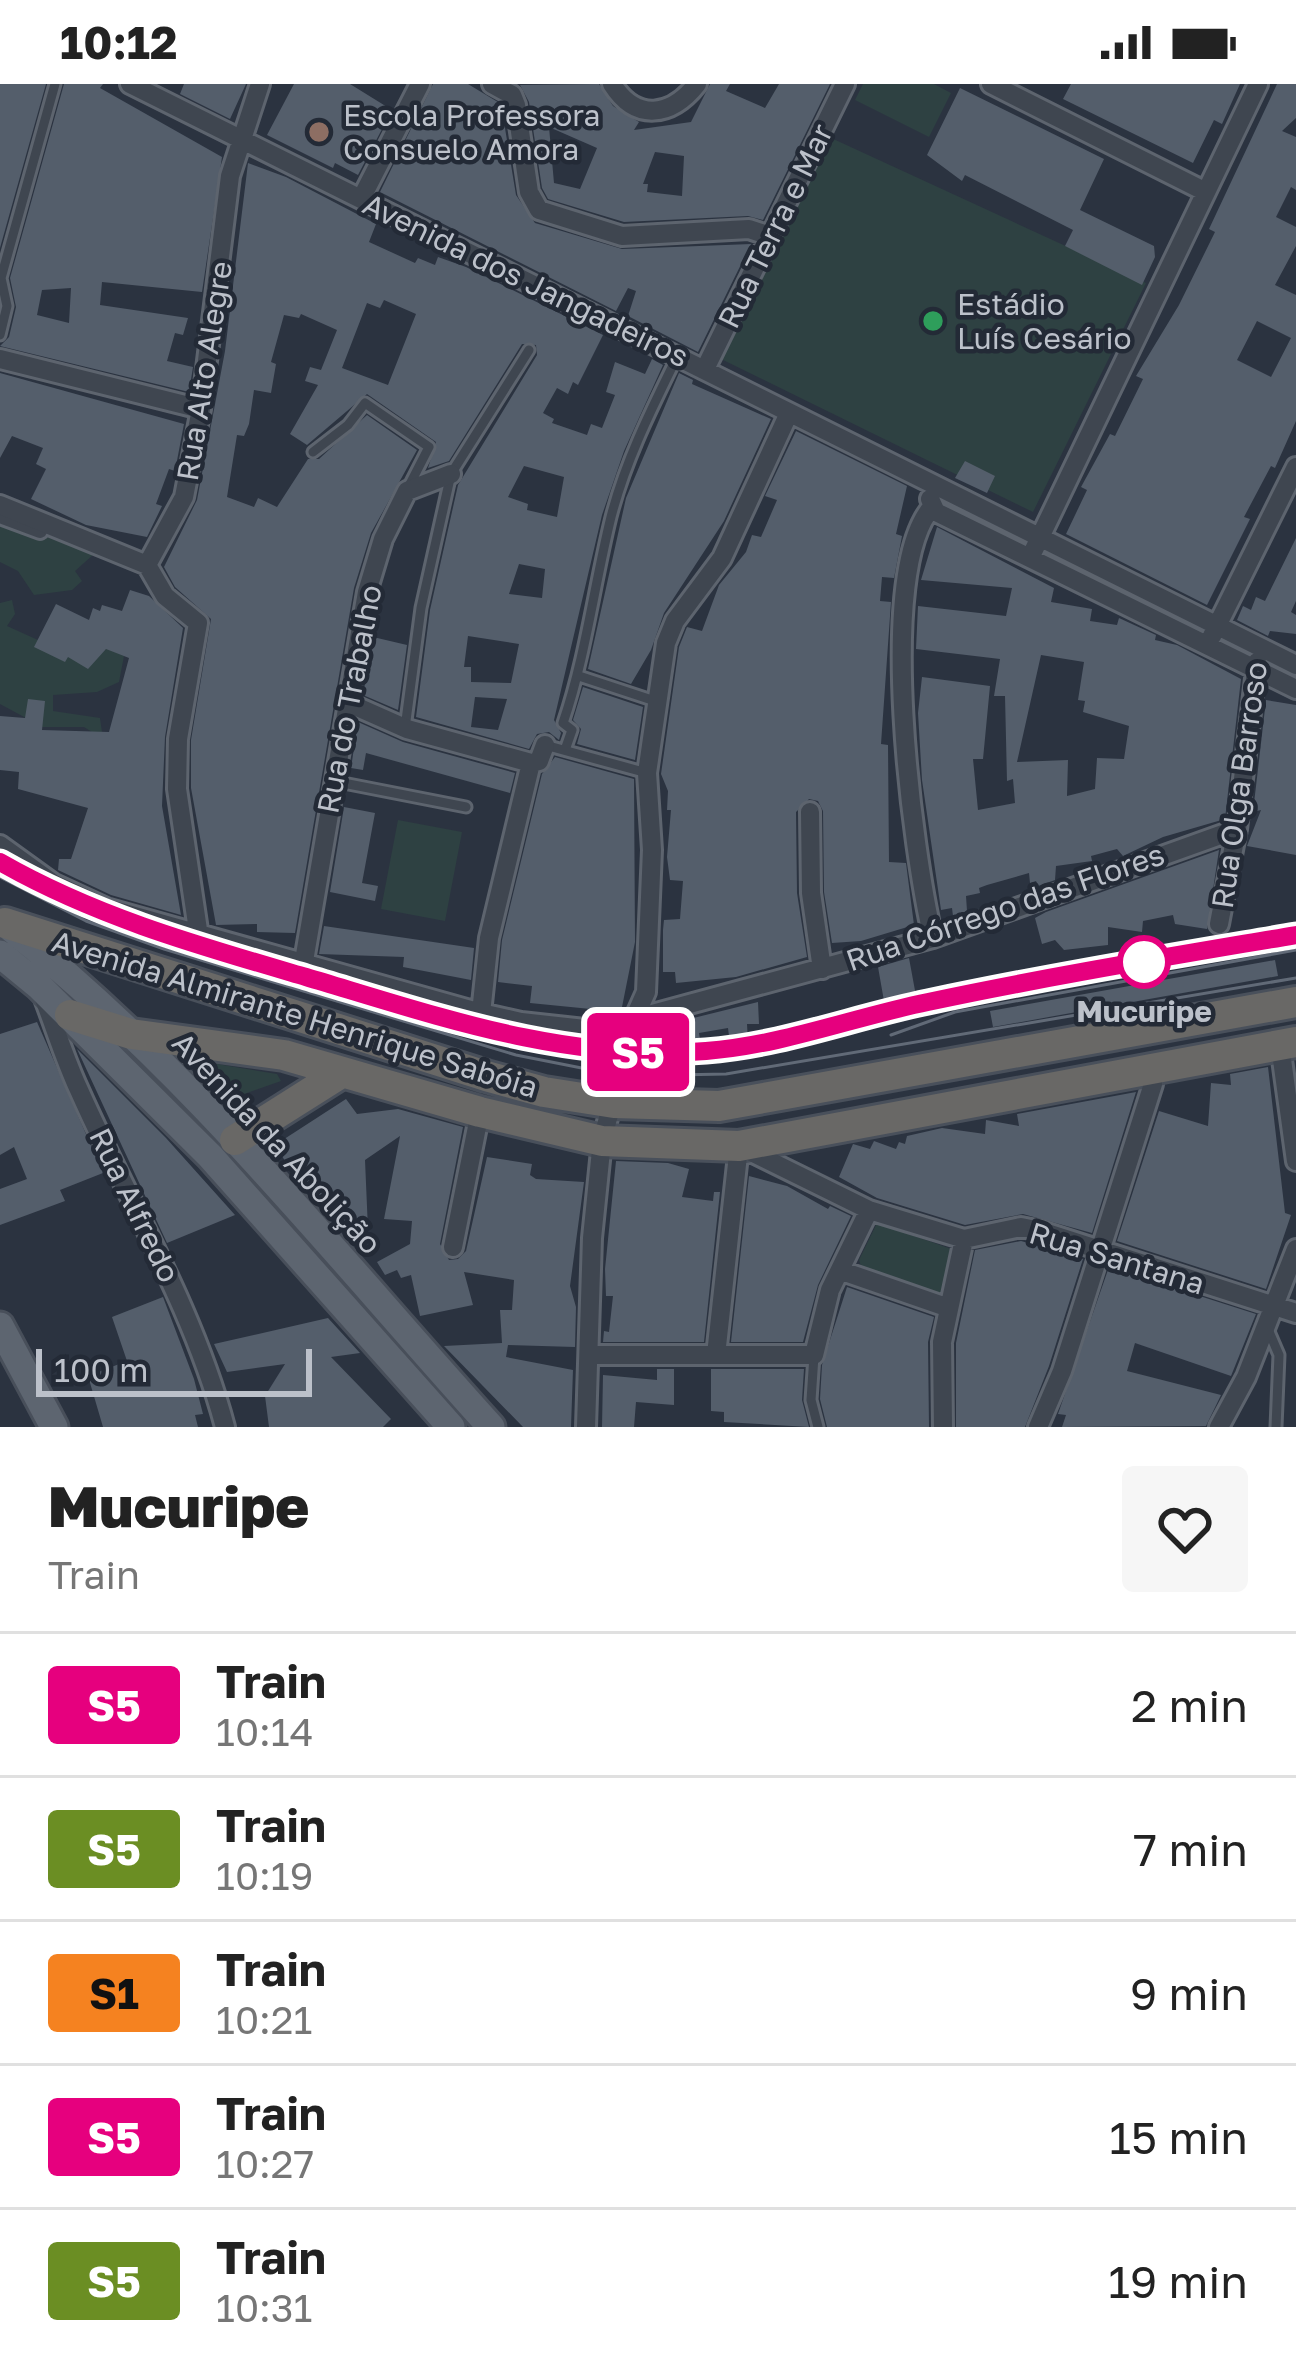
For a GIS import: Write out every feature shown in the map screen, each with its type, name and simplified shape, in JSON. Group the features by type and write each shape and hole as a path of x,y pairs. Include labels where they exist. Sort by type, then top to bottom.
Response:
{"highway":[{"name":"Avenida Almirante Henrique Sabóia","path":"3,921 464,1070 544,1092 614,1103 719,1106 1296,1002"},
{"name":"Avenida Almirante Henrique Sabóia","path":"70,1015 131,1034 284,1055 480,1112 602,1141 739,1146 1288,1043"},
{"path":"236,1141 341,1073"}],"main road":[{"name":"Avenida da Abolição","path":"3,921 81,983 236,1141 491,1427"},
{"name":"Avenida da Abolição","path":"0,954 40,986 210,1156 451,1427"},
{"path":"0,1326 54,1427"}],"street":[{"name":"Avenida dos Jangadeiros","path":"130,84 1296,664"},
{"name":"Rua Alto Alegre","path":"147,565 184,497 200,409 226,196 260,84"},
{"path":"361,199 420,84"},
{"path":"492,84 512,95 516,105 529,192 539,210 622,236 749,229 770,236"},
{"path":"612,86 644,109 665,111 676,107 697,84"},
{"name":"Rua Terra e Mar","path":"705,368 845,84"},
{"path":"992,84 1206,192"},
{"path":"1030,559 1258,84"},
{"path":"0,359 200,409"},
{"path":"586,1427 592,1238 602,1141 632,1026 646,992 651,895 647,773 666,643 675,621 722,558 789,413"},
{"path":"1208,646 1296,467"},
{"path":"407,491 451,473"},
{"path":"920,478 936,512 1296,689"},
{"name":"Rua do Trabalho","path":"304,961 367,592 383,539 407,491"},
{"path":"933,506 915,533 903,635 910,815 933,938"},
{"path":"2,515 147,565 165,596 198,623 178,739 177,789 197,930"},
{"path":"2,515 93,550"},
{"name":"Rua Olga Barroso","path":"1219,924 1237,830 1259,647"},
{"path":"346,702 405,728 531,763 539,761 545,745"},
{"path":"481,1013 490,938 531,763"},
{"path":"810,812 811,892 822,969"},
{"name":"Rua Córrego das Flores","path":"632,1026 933,938 1237,830"},
{"path":"0,845 53,884 106,908 521,1022 632,1026"},
{"name":"Rua Alfredo","path":"40,986 78,1088 178,1292 212,1375 225,1427"},
{"path":"1288,1043 1296,1161"},
{"path":"1038,1427 1062,1371 1153,1084 1151,1069"},
{"path":"453,1247 480,1112"},
{"path":"716,1355 739,1146"},
{"name":"Rua Santana","path":"739,1146 869,1210 964,1240 1021,1227 1296,1313"},
{"path":"590,1355 814,1355 830,1290 869,1210"},
{"path":"943,1427 939,1363 964,1240"},
{"path":"1219,1427 1296,1249"},
{"path":"842,1270 949,1308"}],"lane":[{"path":"0,335 7,306 1,278 55,84"},
{"name":"Rua do Trabalho","path":"405,728 421,608 451,473 529,350"},
{"path":"566,750 572,730 563,723 579,676 611,516 634,444 678,355"},
{"path":"313,452 348,425 364,403 429,447 407,491"},
{"path":"579,676 658,703"},
{"path":"545,745 647,773"},
{"path":"333,781 466,807"},
{"path":"1266,1327 1279,1355 1276,1427"},
{"path":"814,1355 811,1400 818,1427"}],"shaded area":[{"path":"863,84 934,84 951,93 929,137 855,100"},
{"name":"Estádio Luís Cesário","path":"829,137 1146,283 1033,512 719,358"},
{"path":"8,523 94,554 75,571 82,581 72,590 34,595 18,571 0,562 0,527"},
{"path":"12,600 15,614 7,626 89,663 107,648 124,656 119,682 97,692 53,695 53,711 100,718 103,739 84,727 30,727 26,718 0,704 0,603"},
{"path":"398,820 462,832 445,921 381,909"},
{"path":"208,1066 277,1074 281,1081 233,1098 206,1073"},
{"path":"877,1223 960,1252 940,1299 861,1266 859,1260"}],"building":[{"path":"0,84 46,84 0,248"},
{"path":"64,84 103,84 100,88 222,157 202,292 102,282 100,305 188,318 183,335 175,333 167,361 193,367 189,392 0,346 9,337 16,307 10,278","holes":["71,288 69,323 37,315 42,290"]},
{"path":"184,84 246,84 230,119 180,94"},
{"name":"Escola Professora Consuelo Amora","path":"294,84 350,84 392,110 358,175 335,163 333,168 267,135"},
{"path":"433,84 468,84 501,104 516,195 535,223 622,249 751,244 698,352 628,316 636,291 628,288 616,311 380,192"},
{"path":"599,84 613,106 639,122 634,130 691,122 710,84 730,84 726,91 765,108 779,84 830,84 763,220 748,216 624,222 548,199 542,188 529,102 520,85","holes":["549,127 597,148 580,189 554,183","655,152 684,156 682,196 647,192 648,184 643,184"]},
{"path":"1071,84 1240,84 1222,124 1214,120 1193,163 1063,99"},
{"path":"1277,84 1296,84 1296,118 1282,131 1296,137 1296,190 1291,187 1276,217 1296,227 1296,246 1275,285 1296,295 1296,421 1275,468 1271,466 1244,517 1250,519 1207,605 1066,534 1087,490 1081,487 1110,434 1115,436 1143,379 1136,376 1215,232 1209,229","holes":["1257,321 1291,338 1271,377 1237,360"]},
{"path":"960,88 1104,159 1080,210 1154,246 1155,257 1142,285 1065,246 1073,230 965,175 962,181 927,155"},
{"path":"248,163 286,177 376,224 369,242 415,263 418,258 435,265 438,257 466,267 603,335 578,385 573,382 568,394 557,388 543,413 554,419 552,423 587,435 591,424 602,428 615,395 606,392 615,362 645,374 652,359 663,365 624,451 602,515 554,720 561,733 559,740 549,732 537,734 529,749 416,717 430,610 458,485 537,355 536,345 522,344 449,461 428,468 436,442 367,394 307,445 290,434 318,385 305,381 310,367 321,370 337,330 301,314 299,318 284,315 271,362 276,364 271,393 254,390 249,424 244,436 237,435 227,497 254,507 258,498 277,507 308,459 319,459 367,415 417,450 371,533 354,588 295,933 257,932 257,924 216,925 191,788 191,740 211,619 175,587 164,567 197,500 225,351","holes":["384,300 416,314 388,385 342,368 367,303 380,308","524,466 564,477 557,517 527,510 528,504 508,497","519,564 545,569 542,598 509,594","468,636 519,644 511,683 471,682 471,667 464,667","475,697 507,699 498,730 471,727"]},
{"path":"0,373 184,424 175,471 169,469 156,504 162,506 147,537 86,525 31,499 46,469 36,464 43,448 12,436 0,458"},
{"path":"679,373 693,380 692,384 771,419 724,521 664,613 651,650 631,684 588,669 626,498"},
{"path":"796,431 907,486 896,534 902,536 894,578 882,577 880,601 891,602 881,744 888,745 889,862 906,863 914,925 861,941 832,943 824,892 823,811 818,801 809,799 796,812 797,893 807,957 736,977 676,983 675,972 663,972 663,930 664,920 680,919 683,881 670,880 671,810 667,810 668,791 661,774 679,647 687,627 702,631 719,585 746,552 752,535 761,537 777,500 765,496"},
{"path":"965,461 995,476 987,493 955,478"},
{"path":"937,527 1054,588 1051,602 1092,609 1090,621 1117,625 1119,618 1241,679 1225,819 1163,837 1123,856 1117,849 1091,856 1092,861 1056,866 1055,880 1038,886 1036,881 1030,883 1029,873 987,885 979,888 980,893 966,896 967,911 953,916 952,908 941,910 922,780 918,713 922,677 990,686 983,759 973,759 978,810 1015,803 1013,779 1007,781 1005,696 994,696 1000,659 916,649 918,606 1006,616 1012,588 921,580","holes":["1041,655 1084,662 1078,700 1085,701 1083,712 1129,726 1124,759 1097,758 1095,789 1067,796 1068,760 1017,762"]},
{"path":"1296,538 1296,601 1291,612 1296,615 1296,634 1270,631 1268,636 1237,620 1243,606 1251,610 1256,597 1265,601"},
{"path":"130,590 149,596 183,628 165,737 162,806 181,915 111,895 58,870 59,859 71,859 88,808 18,789 19,772 0,770 0,716 25,718 28,699 45,701 42,730 109,732 129,658 106,649 88,669 34,647 56,604 89,620 93,608 100,611 102,605 122,611"},
{"path":"373,637 407,645 398,710 363,695"},
{"path":"583,687 643,707 635,760 577,744 581,729 573,720"},
{"path":"1266,700 1296,705 1296,855 1247,846 1261,810 1253,812"},
{"path":"358,722 403,742 515,773 510,793 366,753 363,770 351,768"},
{"path":"555,757 634,779 635,942 621,1012 530,1003 532,986 498,982 502,940 542,774"},
{"path":"344,807 375,813 362,883 378,886 375,901 330,892"},
{"path":"1219,850 1207,929 1175,924 1173,915 1143,921 1142,932 1108,927 1108,945 1064,950 1055,940 1042,944 1035,918 1046,912"},
{"path":"324,926 474,948 471,980 403,967 404,957 319,954"},
{"path":"909,958 916,996 884,1001 878,967"},
{"name":"Mucuripe","path":"1275,960 1278,976 993,1027 990,1011"},
{"path":"758,1002 759,1024 747,1024 748,1042 730,1044 728,1028 699,1033 701,1046 641,1045 645,1030"},
{"path":"37,1022 103,1173 60,1190 65,1201 0,1225 0,1189 27,1179 14,1147 0,1155 0,1034"},
{"path":"77,1049 166,1138 235,1215 167,1243"},
{"path":"1268,1067 1285,1213 1291,1215 1266,1289 1117,1241 1159,1111 1208,1126 1211,1083 1231,1085 1230,1074"},
{"path":"1136,1092 1092,1233 1023,1214 965,1225 877,1198 839,1177 853,1144 870,1149 874,1141 896,1149 899,1142 905,1144 907,1136 942,1128 985,1134 986,1120 1019,1126 1017,1114"},
{"path":"346,1099 357,1114 398,1109 463,1127 440,1244 449,1260 466,1251 487,1157 532,1164 530,1175 536,1179 584,1182 570,1286 576,1307 575,1347 508,1345 506,1357 573,1370 571,1427 523,1427 444,1346 502,1343 500,1310 512,1310 514,1280 464,1272 473,1305 420,1316 411,1275 401,1278 397,1270 385,1275 377,1262 410,1244 412,1221 384,1219 400,1136 365,1160 368,1230 351,1241 297,1180 275,1145"},
{"path":"616,1161 668,1163 689,1169 682,1197 713,1201 714,1192 720,1192 704,1342 603,1342 604,1331 609,1332 613,1296 606,1296 605,1269"},
{"path":"749,1176 787,1186 851,1216 818,1285 803,1342 731,1342"},
{"path":"1021,1241 1083,1259 1049,1366 1025,1427 956,1427 956,1343 975,1250"},
{"path":"1109,1267 1256,1314 1231,1376 1135,1343 1127,1371 1221,1395 1206,1426 1062,1427 1066,1415 1058,1414"},
{"path":"847,1287 934,1317 928,1342 929,1427 827,1427 820,1399 822,1365"},
{"path":"163,1297 194,1379 203,1414 195,1415 198,1427 103,1427 88,1376 127,1361 112,1317"},
{"path":"328,1318 360,1353 331,1357 391,1419 383,1427 269,1427 265,1396 285,1364 227,1372 214,1344"},
{"path":"657,1369 674,1369 674,1405 636,1402 634,1427 602,1427 603,1375 657,1380"},
{"path":"711,1369 804,1369 802,1400 809,1427 724,1422 724,1412 711,1411"}],"tram line":[{"path":"0,877 86,921 164,949 516,1055 622,1076 726,1074 1296,978"},
{"path":"891,1035 955,1012 1296,950"}],"railway":[{"path":"0,861 97,911 442,1019 551,1044 627,1052 743,1047 923,1003 1296,935"}],"train":[{"name":"S5","path":"0,862 97,911 150,930 442,1019 551,1044 627,1052 742,1047 923,1003 1296,935"}],"place":[{"name":"Escola Professora Consuelo Amora","path":"319,132"},
{"name":"Estádio Luís Cesário","path":"933,321"},
{"name":"Mucuripe","path":"1144,962"}]}
